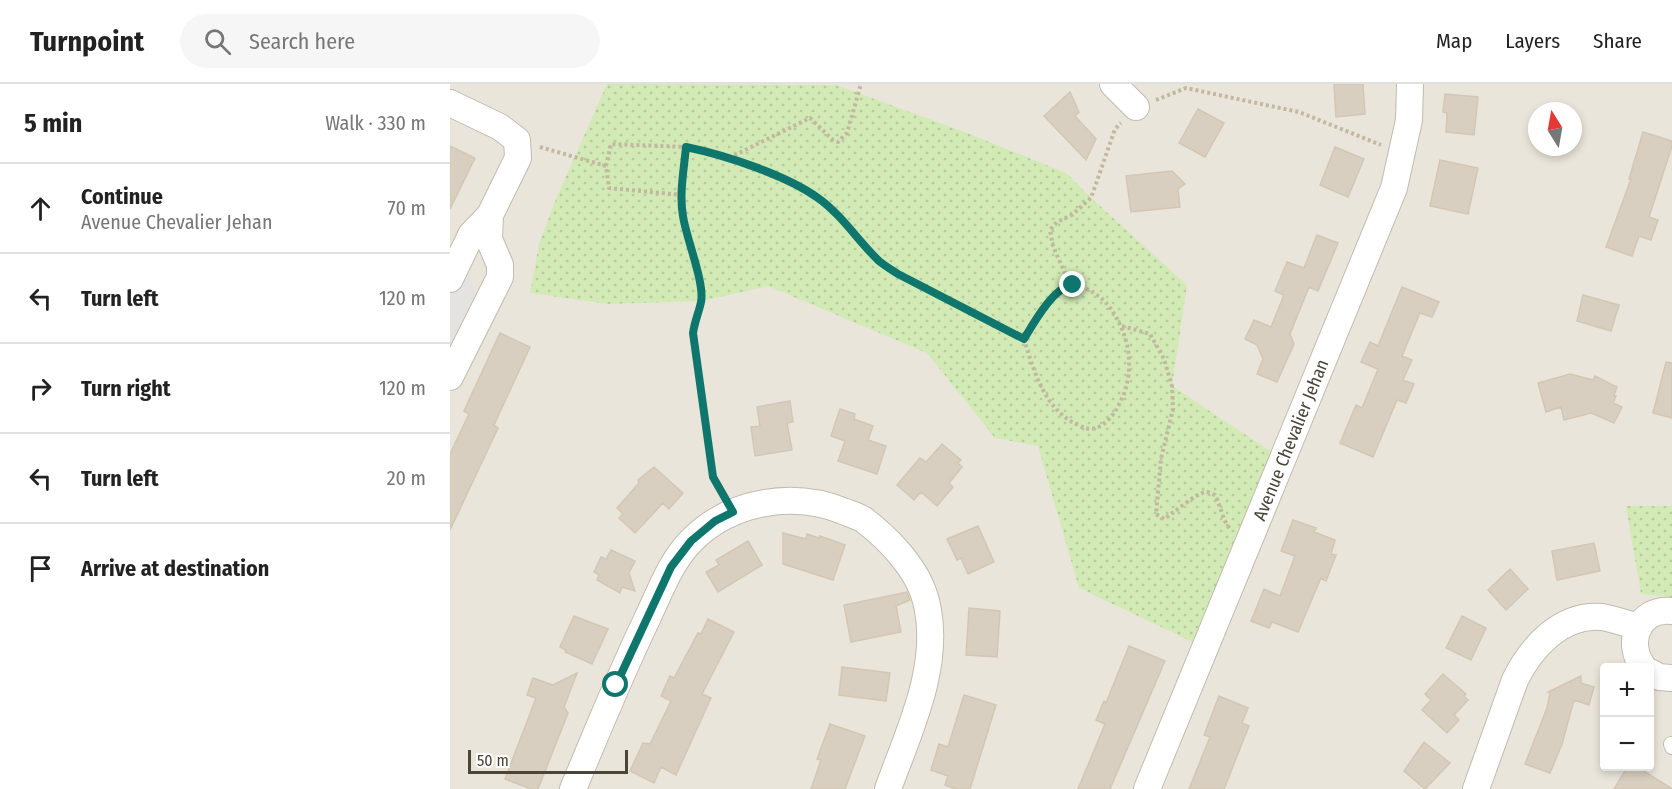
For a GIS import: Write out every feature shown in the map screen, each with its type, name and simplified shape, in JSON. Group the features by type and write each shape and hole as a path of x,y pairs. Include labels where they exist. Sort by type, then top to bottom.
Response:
{"street":[{"path":"1113,84 1137,107"},
{"name":"Avenue Chevalier Jehan","path":"1147,789 1394,188 1409,120 1410,84"},
{"path":"450,103 500,127 518,140 518,158 490,215 471,235 450,279"},
{"path":"450,377 500,277 501,265 489,239 490,215"},
{"path":"573,789 616,685 671,567 691,541 715,521 733,512 762,503 798,501 832,507 862,519 891,543 916,573 928,610 930,641 927,674 916,713 888,789"},
{"path":"1641,663 1634,643 1639,627 1657,612 1672,611"},
{"path":"1476,789 1515,680 1523,664 1541,642 1560,628 1593,617 1639,627"},
{"path":"1654,674 1672,678"}],"path":[{"path":"728,158 810,118 838,142 847,133 861,84"},
{"path":"1070,285 1053,246 1050,230 1057,222 1072,215 1090,198 1115,129 1137,107 1186,88 1299,112 1401,154"},
{"path":"518,140 606,166"},
{"path":"682,195 609,188 606,166 611,144 686,147 728,158 794,185 818,198 837,215 880,262 898,274 1024,339 1033,369 1054,408 1068,420 1088,429 1097,428 1113,416 1123,399 1130,372 1128,347 1121,326 1100,297 1082,287 1067,285 1050,301 1024,339"},
{"path":"686,147 682,215 700,284 702,301 695,319 693,333 713,477 733,512"},
{"path":"1121,326 1150,334 1164,359 1172,386 1173,409 1161,459 1156,514 1164,519 1194,497 1205,492 1215,495 1228,529 1252,537"}],"shaded area":[{"path":"450,84 1672,84 1672,789 450,789"},
{"path":"465,262 480,305 450,365 450,291"}],"green space":[{"path":"607,84 836,85 962,131 1066,173 1187,285 1172,386 1276,455 1197,644 1079,588 1038,446 995,438 927,353 768,286 702,301 608,304 530,293 539,244 556,199"},
{"path":"1626,506 1672,506 1672,597 1641,594"}],"building":[{"path":"1334,84 1363,84 1365,114 1336,117"},
{"path":"1070,92 1079,112 1075,116 1096,139 1086,160 1044,116"},
{"path":"1445,94 1478,97 1474,135 1446,132 1447,113 1443,112"},
{"path":"1198,109 1224,123 1205,157 1179,143"},
{"path":"1643,132 1672,141 1672,146 1649,217 1658,220 1651,240 1639,236 1632,256 1606,247 1631,179 1629,179"},
{"path":"450,146 475,158 450,209"},
{"path":"1335,147 1364,159 1348,197 1320,185"},
{"path":"1440,160 1478,168 1468,214 1430,206"},
{"path":"1172,171 1185,184 1178,189 1180,207 1131,212 1126,176"},
{"path":"1317,235 1338,243 1318,291 1309,287 1290,334 1294,344 1277,382 1257,374 1263,359 1257,345 1245,339 1254,320 1271,327 1284,295 1275,291 1287,262 1304,268"},
{"path":"1402,287 1439,302 1432,317 1420,313 1402,356 1412,360 1403,380 1414,384 1406,403 1397,400 1373,457 1340,443 1356,405 1362,408 1378,369 1361,362 1370,342 1378,346"},
{"path":"1583,295 1619,305 1611,331 1577,321"},
{"path":"500,333 530,347 494,425 498,428 450,530 450,454 469,414 464,411"},
{"path":"1666,362 1672,363 1672,418 1653,413"},
{"path":"1570,374 1593,380 1595,376 1617,387 1613,403 1622,407 1614,423 1591,413 1564,420 1561,407 1546,412 1538,383"},
{"path":"790,401 793,422 787,423 792,450 755,456 751,427 760,426 757,407"},
{"path":"840,409 855,414 854,419 873,426 868,440 886,446 877,474 838,461 845,441 831,436"},
{"path":"942,444 961,460 958,463 962,467 949,483 953,487 937,506 921,492 914,500 897,485 920,458 926,462"},
{"path":"654,467 683,493 669,509 663,503 635,533 619,518 623,514 617,508 639,483 638,480"},
{"path":"1293,520 1316,528 1314,532 1335,540 1331,554 1336,555 1326,581 1321,578 1298,632 1272,622 1269,628 1251,621 1264,589 1280,596 1295,556 1281,551"},
{"path":"978,526 994,562 968,574 961,558 957,560 947,539"},
{"path":"783,533 806,539 807,534 819,538 820,536 845,545 833,580 783,564"},
{"path":"748,541 762,565 718,592 706,572 719,565 716,560"},
{"path":"1594,543 1600,571 1557,580 1552,551"},
{"path":"611,550 635,561 629,573 635,591 622,587 620,593 597,580 599,575 594,572 601,557 606,559"},
{"path":"1510,569 1528,589 1506,610 1488,590"},
{"path":"907,592 910,600 896,606 901,632 851,642 844,605"},
{"path":"969,608 1000,611 997,657 966,655"},
{"path":"574,616 608,629 592,664 565,652 566,650 560,647"},
{"path":"1462,616 1486,628 1471,660 1446,648"},
{"path":"708,619 734,632 702,694 711,698 676,775 661,767 654,783 630,771 643,743 650,744 671,701 661,696 670,676 674,678"},
{"path":"1129,646 1165,661 1110,789 1078,789 1105,724 1096,720 1104,701 1106,703"},
{"path":"842,667 890,673 886,701 839,695"},
{"path":"577,673 564,707 568,713 538,789 531,789 505,779 536,698 527,695 533,678 553,685"},
{"path":"1443,674 1466,694 1464,696 1468,700 1454,715 1459,720 1447,733 1422,710 1431,700 1425,694"},
{"path":"1581,676 1581,683 1594,687 1589,705 1574,700 1562,744 1550,773 1525,764 1547,708 1550,693 1548,692"},
{"path":"964,695 996,705 970,789 956,789 945,785 948,776 931,770 939,744 948,747"},
{"path":"1219,696 1248,708 1242,723 1249,726 1224,789 1189,789 1210,737 1204,735"},
{"path":"830,724 865,736 845,789 811,789 821,760 817,759"},
{"path":"1424,742 1450,763 1425,789 1404,771"},
{"path":"1625,771 1644,771 1672,789 1614,789"}],"route":[{"path":"616,685 671,567 691,541 715,521 733,512 713,477 693,333 695,319 702,301 700,284 682,215 686,147 735,160 794,185 818,198 837,215 880,262 898,274 1024,339 1050,301 1067,285 1073,285"}]}
